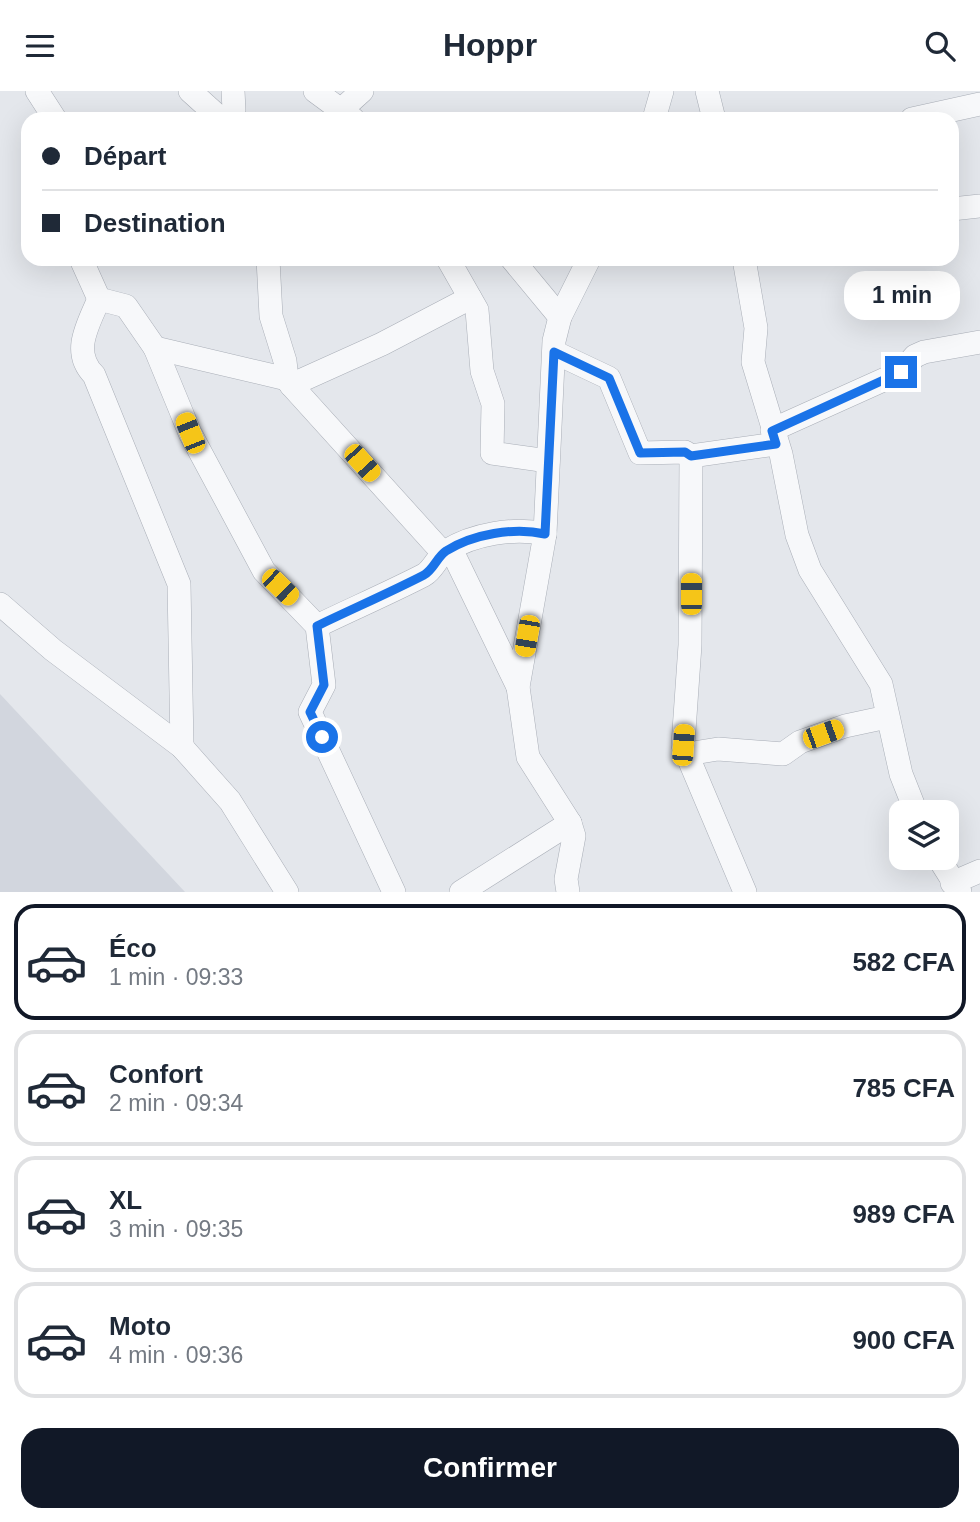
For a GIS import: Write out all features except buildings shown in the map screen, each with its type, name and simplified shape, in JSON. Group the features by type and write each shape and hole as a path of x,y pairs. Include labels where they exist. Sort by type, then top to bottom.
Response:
{"street":[{"path":"37,91 50,112"},
{"path":"190,91 214,112"},
{"path":"231,112 234,110 233,91"},
{"path":"315,91 343,112"},
{"path":"349,112 362,91"},
{"path":"656,112 662,91"},
{"path":"707,91 712,112"},
{"path":"944,112 980,104"},
{"path":"959,208 980,206"},
{"path":"83,266 99,299 84,333 83,358 94,375 180,584 182,747"},
{"path":"268,266 271,316 289,382 447,551 517,687 528,757 570,823 574,836 566,879 568,892"},
{"path":"452,266 477,310 482,372 493,404 492,453 548,461"},
{"path":"518,266 560,317"},
{"path":"517,687 545,534 554,352 560,317 586,266"},
{"path":"745,266 755,328 753,362 781,454 797,535 810,570 881,684 903,783 911,800"},
{"path":"155,348 289,382 382,344 470,298"},
{"path":"99,299 126,306 155,348 190,433 264,571 317,626 324,685 310,712 394,892"},
{"path":"554,352 609,378 640,453 685,452 691,456 774,437 901,372 924,352 980,342"},
{"path":"691,456 690,645 683,745 745,892"},
{"path":"317,626 428,573 447,551 484,535 521,531 545,534"},
{"path":"0,604 53,650 182,747 230,800 287,892"},
{"path":"687,754 718,749 783,754 800,742 845,726 887,717"},
{"path":"461,892 570,823"},
{"path":"946,870 956,887 980,871"}],"shaded area":[{"path":"0,694 185,892 0,892"}],"route":[{"path":"322,737 310,712 324,685 317,626 428,573 443,553 484,535 521,531 545,534 555,375 554,352 603,372 609,378 637,451 685,452 691,456 776,444 772,431 901,372"}]}
